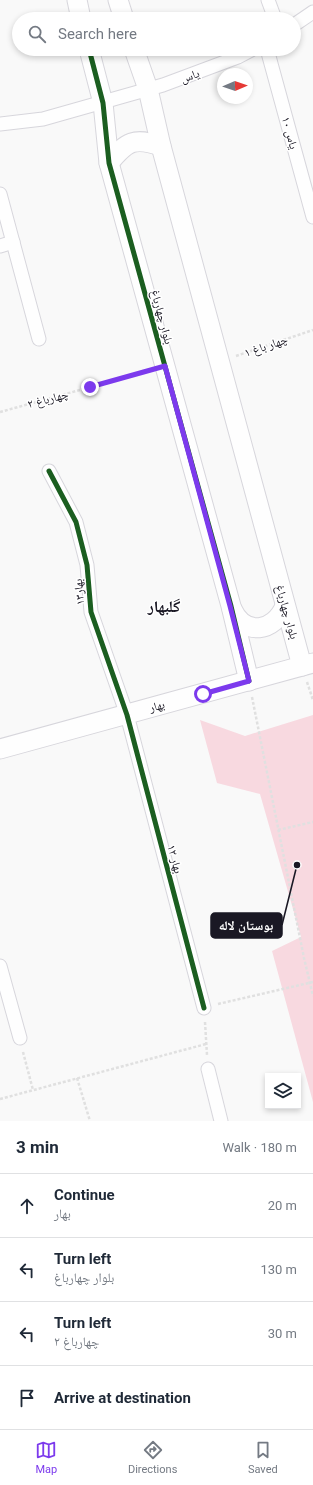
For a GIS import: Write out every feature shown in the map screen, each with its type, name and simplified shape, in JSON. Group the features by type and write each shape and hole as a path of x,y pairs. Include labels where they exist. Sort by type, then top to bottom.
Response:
{"street":[{"path":"77,0 80,12"},
{"path":"118,0 122,12"},
{"path":"268,0 272,12"},
{"path":"301,20 313,12"},
{"name":"بلوار چهارباغ","path":"91,56 103,103 109,163 230,606 249,681"},
{"name":"بلوار چهارباغ","path":"136,56 148,89 161,146 285,606 308,665"},
{"name":"یاس","path":"103,103 191,76 240,56"},
{"name":"یاس ۱۰","path":"269,56 313,217"},
{"path":"0,124 43,118 103,103"},
{"path":"109,163 119,150 136,141 148,142 161,146"},
{"path":"0,194 39,340"},
{"path":"0,246 13,242"},
{"name":"بهار۱۳","path":"49,471 76,522 87,565 91,612 127,714"},
{"path":"230,606 235,616 243,624 253,628 264,627 273,623 281,615 285,606"},
{"name":"بهار","path":"0,749 308,665"},
{"name":"بهار ۱۲","path":"127,714 204,1008"},
{"path":"0,966 20,1038"},
{"path":"208,1069 221,1121"}],"path":[{"path":"249,681 309,983 313,996"},
{"path":"278,830 313,822"},
{"path":"208,1069 204,1008 313,982"},
{"path":"20,1038 33,1090"},
{"path":"0,1099 206,1044"},
{"path":"77,1078 90,1121"}],"shaded area":[{"path":"313,715 313,1102 272,951 301,937 260,794 217,783 200,720 245,736"}],"cycle path":[{"path":"91,56 103,103 109,163 231,606 249,681"},
{"path":"49,471 76,522 87,565 91,612 127,715 204,1008"}],"place":[{"name":"بوستان لاله","path":"297,865"}],"district":[{"name":"گلبهار","path":"164,606"}],"route":[{"path":"90,387 165,366 249,681 203,694"}]}
